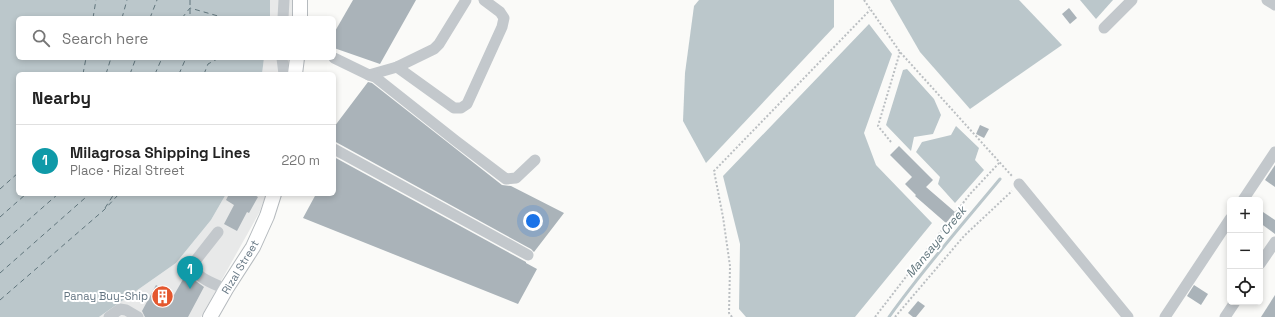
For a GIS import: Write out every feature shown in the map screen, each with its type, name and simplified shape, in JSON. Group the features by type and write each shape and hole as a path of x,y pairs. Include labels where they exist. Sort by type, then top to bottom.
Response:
{"main road":[{"path":"300,0 300,16"},
{"path":"295,72 297,60"},
{"name":"Rizal Street","path":"210,317 226,289 254,247 273,196"}],"street":[{"path":"284,0 284,16"},
{"path":"369,75 397,67 434,48 439,44 466,0"},
{"path":"397,67 454,108 461,108 467,104 502,27 504,18 500,12 484,0"},
{"path":"1104,28 1132,0"},
{"path":"1267,0 1275,5"},
{"path":"336,59 375,77 506,179 516,178 535,160"},
{"path":"282,60 284,72"},
{"path":"336,150 528,255"},
{"path":"1245,197 1275,152"},
{"path":"1019,184 1128,317"},
{"path":"1165,317 1227,224"},
{"path":"218,232 196,260 192,268 196,273 212,283 226,289"},
{"path":"1263,260 1275,242"},
{"path":"1225,317 1233,305"},
{"path":"109,317 120,309 126,310 138,317"}],"path":[{"path":"864,0 900,52 1019,184 964,236 894,317"},
{"path":"732,317 729,313 730,266 723,217 714,171 870,9"},
{"path":"891,142 878,126 900,52"},
{"path":"875,317 970,194 1000,162"}],"shaded area":[{"path":"0,0 270,0 270,16 16,16 16,60 264,60 262,72 16,72 16,196 225,196 211,220 176,263 99,317 0,317"},
{"path":"270,0 296,0 295,16 270,16"},
{"path":"699,0 834,0 834,27 706,163 683,121 685,73 694,6"},
{"path":"890,0 1019,0 1062,45 970,109 920,52"},
{"path":"1080,0 1113,0 1096,19"},
{"path":"869,24 892,54 864,133 876,165 932,223 855,317 746,317 739,309 740,244 723,176"},
{"path":"264,60 292,60 290,72 262,72"},
{"path":"907,69 934,99 941,115 933,134 914,137 911,151 886,125 903,70"},
{"path":"956,126 979,148 975,160 984,170 955,203 938,184 940,177 916,152 922,142 951,135"},
{"path":"225,196 265,196 259,213 201,317 99,317 176,263 211,220"}],"building":[{"path":"353,0 416,0 380,64 336,49 336,30"},
{"path":"1069,8 1077,18 1070,24 1062,14"},
{"path":"368,82 372,83 502,185 511,186 564,213 534,252 336,142 336,124"},
{"path":"980,125 989,129 984,138 976,134"},
{"path":"899,146 933,180 926,187 955,212 946,223 915,196 916,195 905,184 912,177 890,155"},
{"path":"336,158 537,269 518,304 303,218 315,196 336,196"},
{"path":"1275,165 1275,187 1265,180"},
{"path":"228,196 258,197 249,213 247,212 237,231 224,224 234,205 226,200"},
{"path":"1263,212 1275,220 1275,234 1263,225"},
{"name":"Panay Buy-Ship","path":"186,274 204,287 188,317 145,317 142,311 156,285 174,295"},
{"path":"1194,285 1208,294 1201,305 1187,296"},
{"path":"1275,295 1275,317 1261,317"},
{"path":"918,301 925,306 916,317 913,317 908,313"}],"waterway":[{"name":"Mansaya Creek","path":"889,317 929,264 1000,179"}],"ferry route":[{"path":"93,16 96,0"},
{"path":"123,16 127,0"},
{"path":"151,16 157,0"},
{"path":"190,0 190,16"},
{"path":"184,16 190,8 218,16"},
{"path":"83,72 86,60"},
{"path":"107,72 110,60"},
{"path":"131,72 135,60"},
{"path":"156,72 161,60"},
{"path":"180,72 185,60"},
{"path":"205,72 208,64 215,60"},
{"path":"0,189 16,175"},
{"path":"0,217 24,196"},
{"path":"0,245 56,196"},
{"path":"0,273 86,196"},
{"path":"105,208 113,196"},
{"path":"0,300 104,210 117,196"}],"place":[{"name":"Milagrosa Shipping Lines","path":"190,289"},
{"name":"Panay Buy-Ship","path":"163,296"}]}
